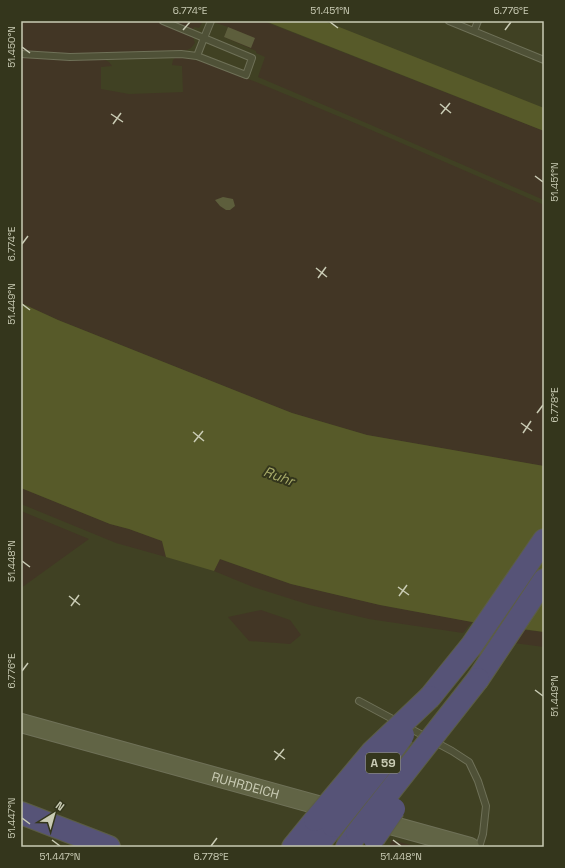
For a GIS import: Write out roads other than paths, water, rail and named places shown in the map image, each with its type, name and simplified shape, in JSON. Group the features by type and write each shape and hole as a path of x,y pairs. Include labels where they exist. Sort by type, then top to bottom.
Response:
{"highway":[{"path":"316,847 324,823 372,752 430,697 472,645 544,540"},
{"name":"A 59","path":"362,841 430,741 478,679 544,580"},
{"path":"21,813 110,847"},
{"path":"293,847 324,823"},
{"path":"21,828 70,847"}],"main road":[{"name":"RUHRDEICH","path":"21,723 470,847"}],"lane":[{"path":"21,54 70,57 181,54 197,56 246,75 252,58 163,21"},
{"path":"197,56 211,21"},
{"path":"449,21 544,60"},
{"path":"474,31 478,21"},
{"path":"359,701 452,751 468,762 478,781 486,806 483,834 479,847"}],"water":[{"path":"265,21 324,21 544,108 544,131"},
{"name":"Ruhr","path":"21,303 58,320 292,413 367,435 544,466 544,632 472,622 380,605 291,584 220,559 214,571 166,557 162,541 110,524 21,488"}]}
